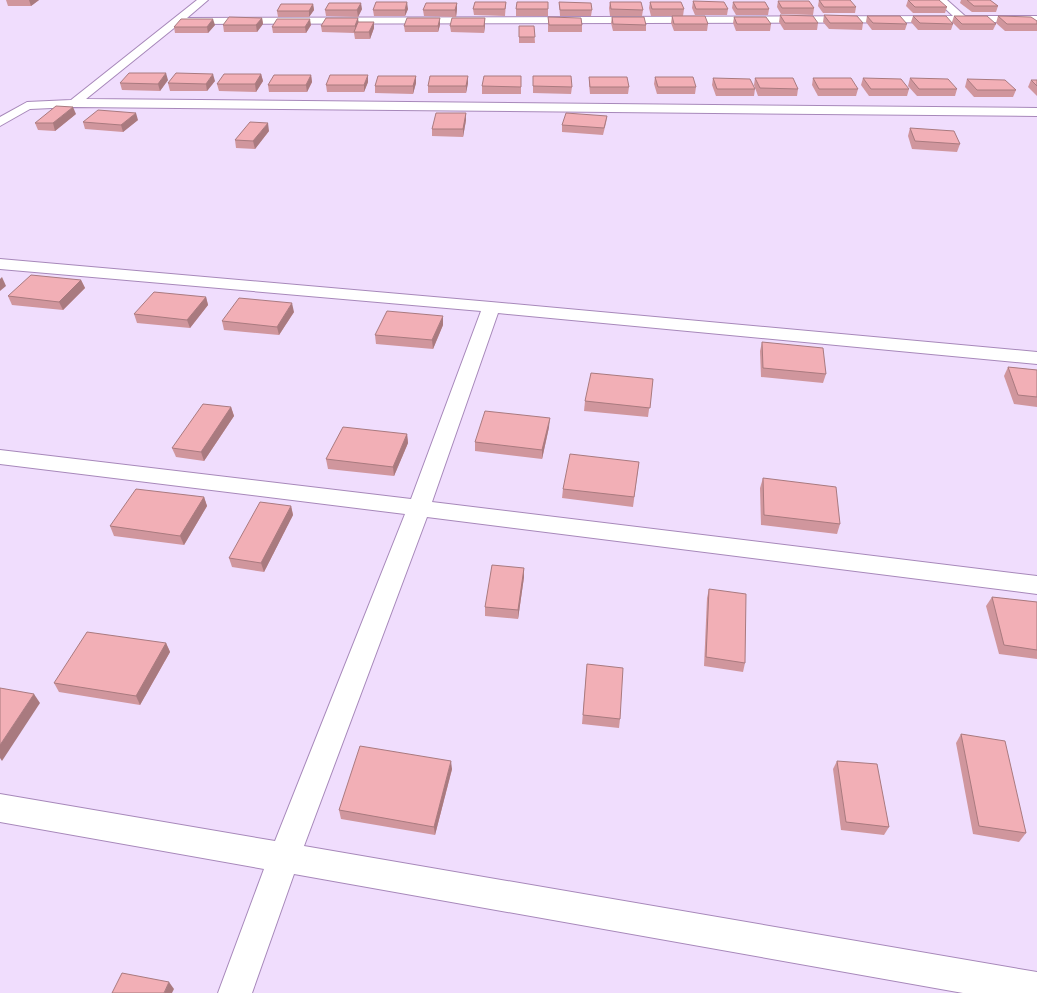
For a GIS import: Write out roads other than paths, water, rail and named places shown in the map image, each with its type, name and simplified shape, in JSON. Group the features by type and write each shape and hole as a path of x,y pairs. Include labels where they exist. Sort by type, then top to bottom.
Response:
{"street":[{"path":"74,103 203,0"},
{"path":"941,0 962,19"},
{"path":"177,21 1037,19"},
{"path":"0,122 27,106 74,103 1037,112"},
{"path":"0,264 491,307 1037,358"},
{"path":"235,993 284,858 419,508 491,307"},
{"path":"0,458 123,474 419,508 1037,585"},
{"path":"0,808 1037,988"}]}
